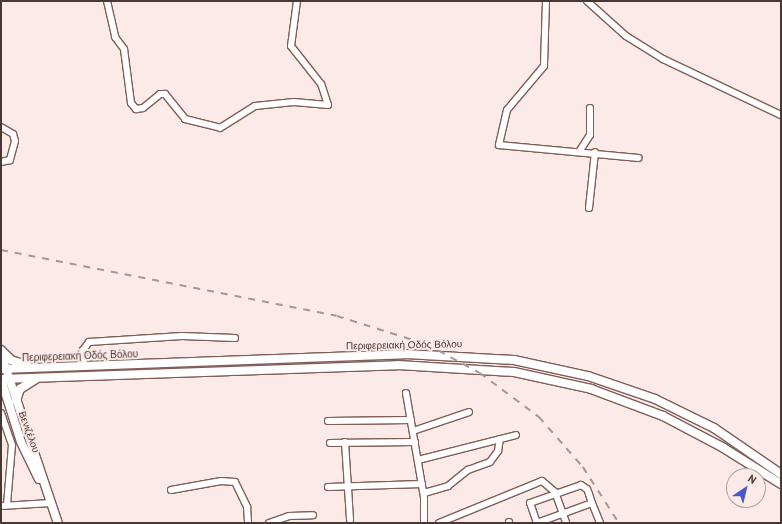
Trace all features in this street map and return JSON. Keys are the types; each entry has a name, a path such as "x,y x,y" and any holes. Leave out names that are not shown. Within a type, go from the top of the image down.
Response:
{"main road":[{"path":"1,350 11,360 32,368"},
{"path":"1,354 4,379"},
{"name":"Περιφερειακή Οδός Βόλου","path":"3,369 406,354 514,360 622,386 694,418 755,454 781,474"},
{"name":"Περιφερειακή Οδός Βόλου","path":"4,379 369,365 489,368 565,382 617,397 682,424 781,484"},
{"path":"16,404 21,388 41,378"},
{"name":"Βενιζέλου","path":"4,379 8,401 30,464 45,490 58,523"},
{"name":"Βενιζέλου","path":"4,379 16,404 45,490"},
{"path":"1,392 8,401"},
{"path":"755,454 781,466"},
{"path":"751,465 781,490"}],"street":[{"path":"107,1 115,37 124,49 124,76 131,103 136,109 143,108 163,93 185,119 220,128 255,106 294,102 328,105 321,84 290,42 298,15 297,1"},
{"path":"546,1 544,66 507,110 499,145 595,152 638,158"},
{"path":"588,1 626,36 668,62 781,115"},
{"path":"579,152 590,135 590,108"},
{"path":"1,127 13,134 15,141 10,160 1,162"},
{"path":"589,208 595,152"},
{"path":"84,366 83,350 89,342 182,336 235,338"},
{"path":"406,393 424,493 424,523"},
{"path":"413,431 469,412"},
{"path":"1,413 12,445 4,505 51,503"},
{"path":"328,421 411,420"},
{"path":"418,460 516,435"},
{"path":"424,493 448,486 468,470 490,462 498,451 500,440"},
{"path":"345,442 350,520"},
{"path":"330,443 415,442"},
{"path":"171,490 221,481 235,482 247,507 248,523"},
{"path":"439,523 540,482 548,484 555,492 566,523"},
{"path":"328,486 422,484"},
{"path":"592,504 537,523 530,503 555,492 581,485 592,504 600,523"},
{"path":"269,523 289,516 313,515"},
{"path":"288,523 289,516"}],"railway":[{"path":"1,250 337,316 426,344 480,373 539,417 583,467 619,523"}]}
